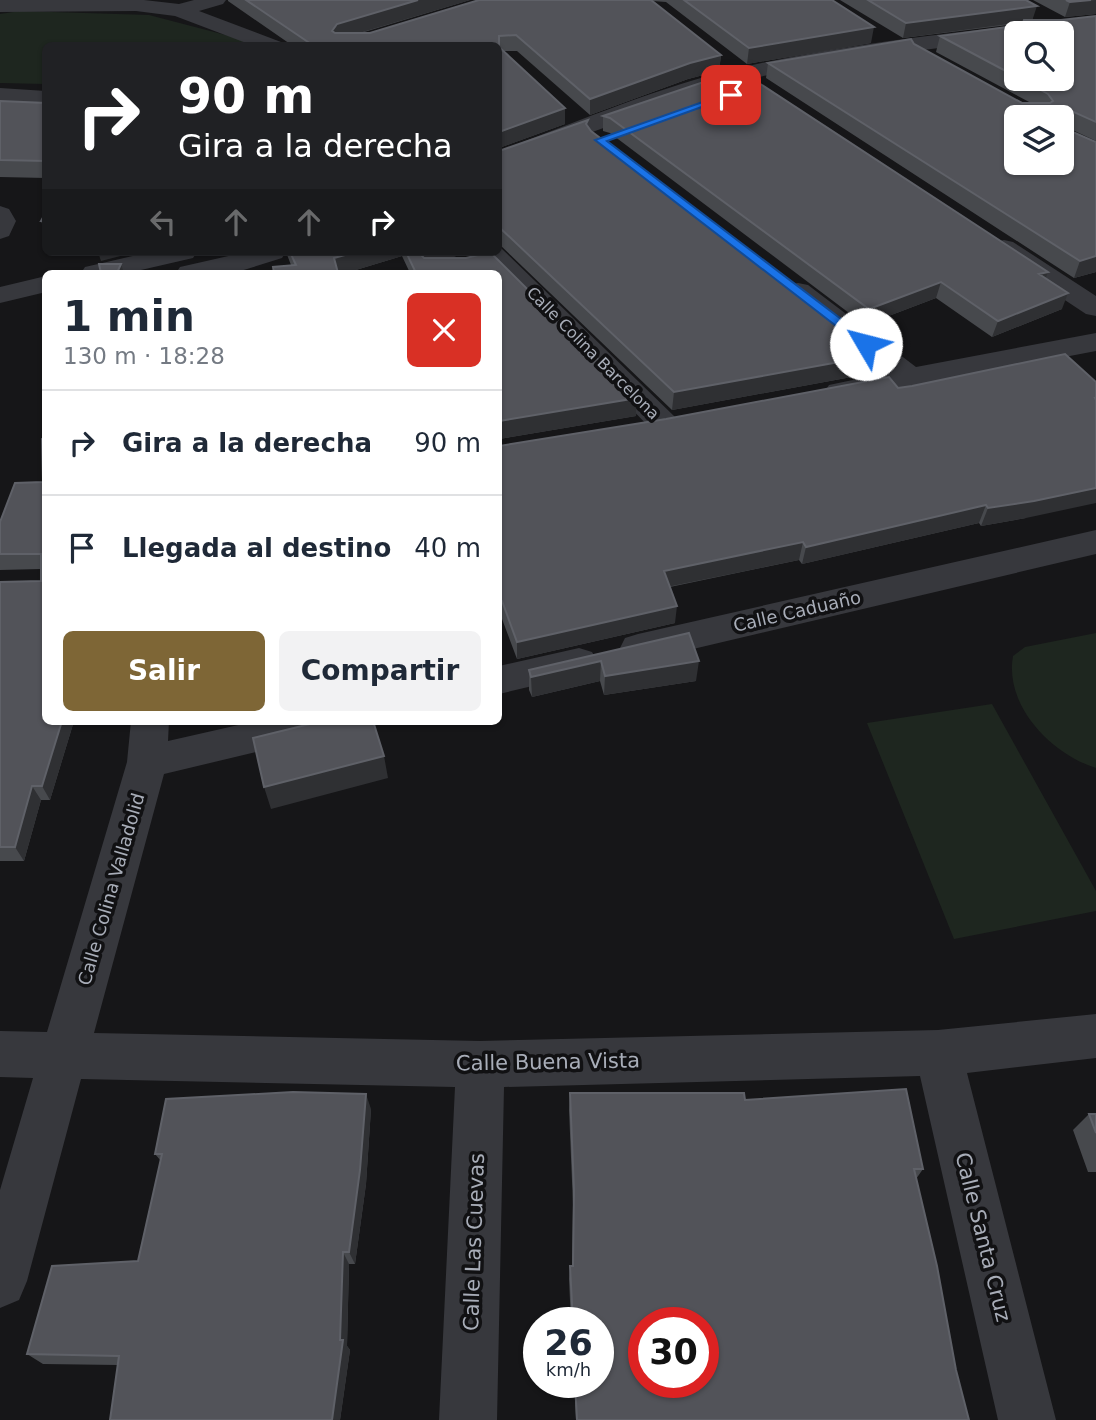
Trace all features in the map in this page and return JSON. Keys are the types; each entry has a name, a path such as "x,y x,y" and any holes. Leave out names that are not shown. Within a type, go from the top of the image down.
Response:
{"street":[{"path":"179,10 216,0"},
{"path":"0,6 138,3 179,10 263,42"},
{"path":"1037,13 1048,21"},
{"path":"1074,33 1093,34"},
{"path":"876,34 942,65"},
{"path":"502,178 599,138 756,85 909,50 1004,39"},
{"path":"909,50 1004,44"},
{"path":"720,57 756,85"},
{"path":"0,95 42,98"},
{"path":"565,109 599,138"},
{"path":"502,158 599,138"},
{"path":"0,214 3,221 0,232"},
{"path":"979,232 1096,308"},
{"path":"107,270 167,256"},
{"path":"201,270 257,256"},
{"name":"Calle Colina Barcelona","path":"487,257 678,422 626,431"},
{"path":"777,276 910,377"},
{"path":"0,295 42,285"},
{"path":"0,306 42,299"},
{"path":"815,396 1096,342"},
{"name":"Calle Caduaño","path":"502,679 1096,542"},
{"path":"148,741 288,725"},
{"name":"Calle Colina Valladolid","path":"0,1280 64,1055 148,741"},
{"name":"Calle Buena Vista","path":"0,1054 480,1064 938,1053 1096,1036"},
{"name":"Calle Santa Cruz","path":"938,1053 1027,1420"},
{"name":"Calle Las Cuevas","path":"468,1420 480,1064"}],"shaded area":[{"path":"20,11 149,15 244,42 42,42 42,84 0,83 0,14"},
{"path":"1096,633 1096,768 1063,751 1034,725 1023,709 1012,674 1013,656 1025,647"},
{"path":"992,704 1096,891 1096,911 954,939 867,723"}],"building":[{"path":"246,0 418,0 337,24 332,31 370,33 479,0 651,0 721,55 690,63 590,99 516,35 499,36 499,42 308,42"},
{"path":"684,0 832,0 874,27 749,48"},
{"path":"868,0 1026,0 1037,6 906,23"},
{"path":"1096,16 1096,122 1074,112 1074,105 1004,105 1004,175 1074,175 1074,132 1096,142 1096,256 1080,261 768,63 911,39 914,44 1022,103 1050,103 1053,101 1043,91 1074,91 1074,21 1024,20"},
{"path":"1004,27 1004,70 940,36"},
{"path":"502,50 565,108 502,131"},
{"path":"739,70 1048,272 1039,274 1068,293 998,321 941,282 869,309 610,118 603,116"},
{"path":"0,101 42,103 42,161 0,160"},
{"path":"588,120 586,124 591,131 839,319 832,322 864,346 872,356 674,392 502,230 502,150"},
{"path":"292,256 341,256 334,258 337,270 274,270 273,267 296,265"},
{"path":"408,256 494,256 637,398 502,420 502,270 415,270"},
{"path":"99,264 121,264 118,270 100,270"},
{"path":"1065,354 1096,382 1096,488 1034,501 988,508 986,505 806,547 803,542 664,571 677,606 517,642 502,601 502,446 666,419 889,377 898,388"},
{"path":"42,482 42,725 61,725 42,786 32,786 15,847 0,847 0,582 41,581 41,554 0,554 0,522 15,483"},
{"path":"689,633 699,661 605,676 601,661 531,677 529,670"},
{"path":"306,725 374,725 384,756 264,787 253,738"},
{"path":"906,1089 923,1169 914,1169 969,1420 577,1420 576,1398 614,1398 614,1307 572,1307 570,1266 573,1266 574,1190 570,1093 744,1093 745,1100"},
{"path":"293,1092 366,1094 360,1170 349,1252 343,1252 340,1340 343,1340 332,1420 110,1420 119,1356 27,1354 52,1266 138,1261 162,1154 155,1154 166,1099"},
{"path":"1089,1114 1096,1114 1096,1133"}],"route":[{"path":"731,95 600,140 866,344"}]}
